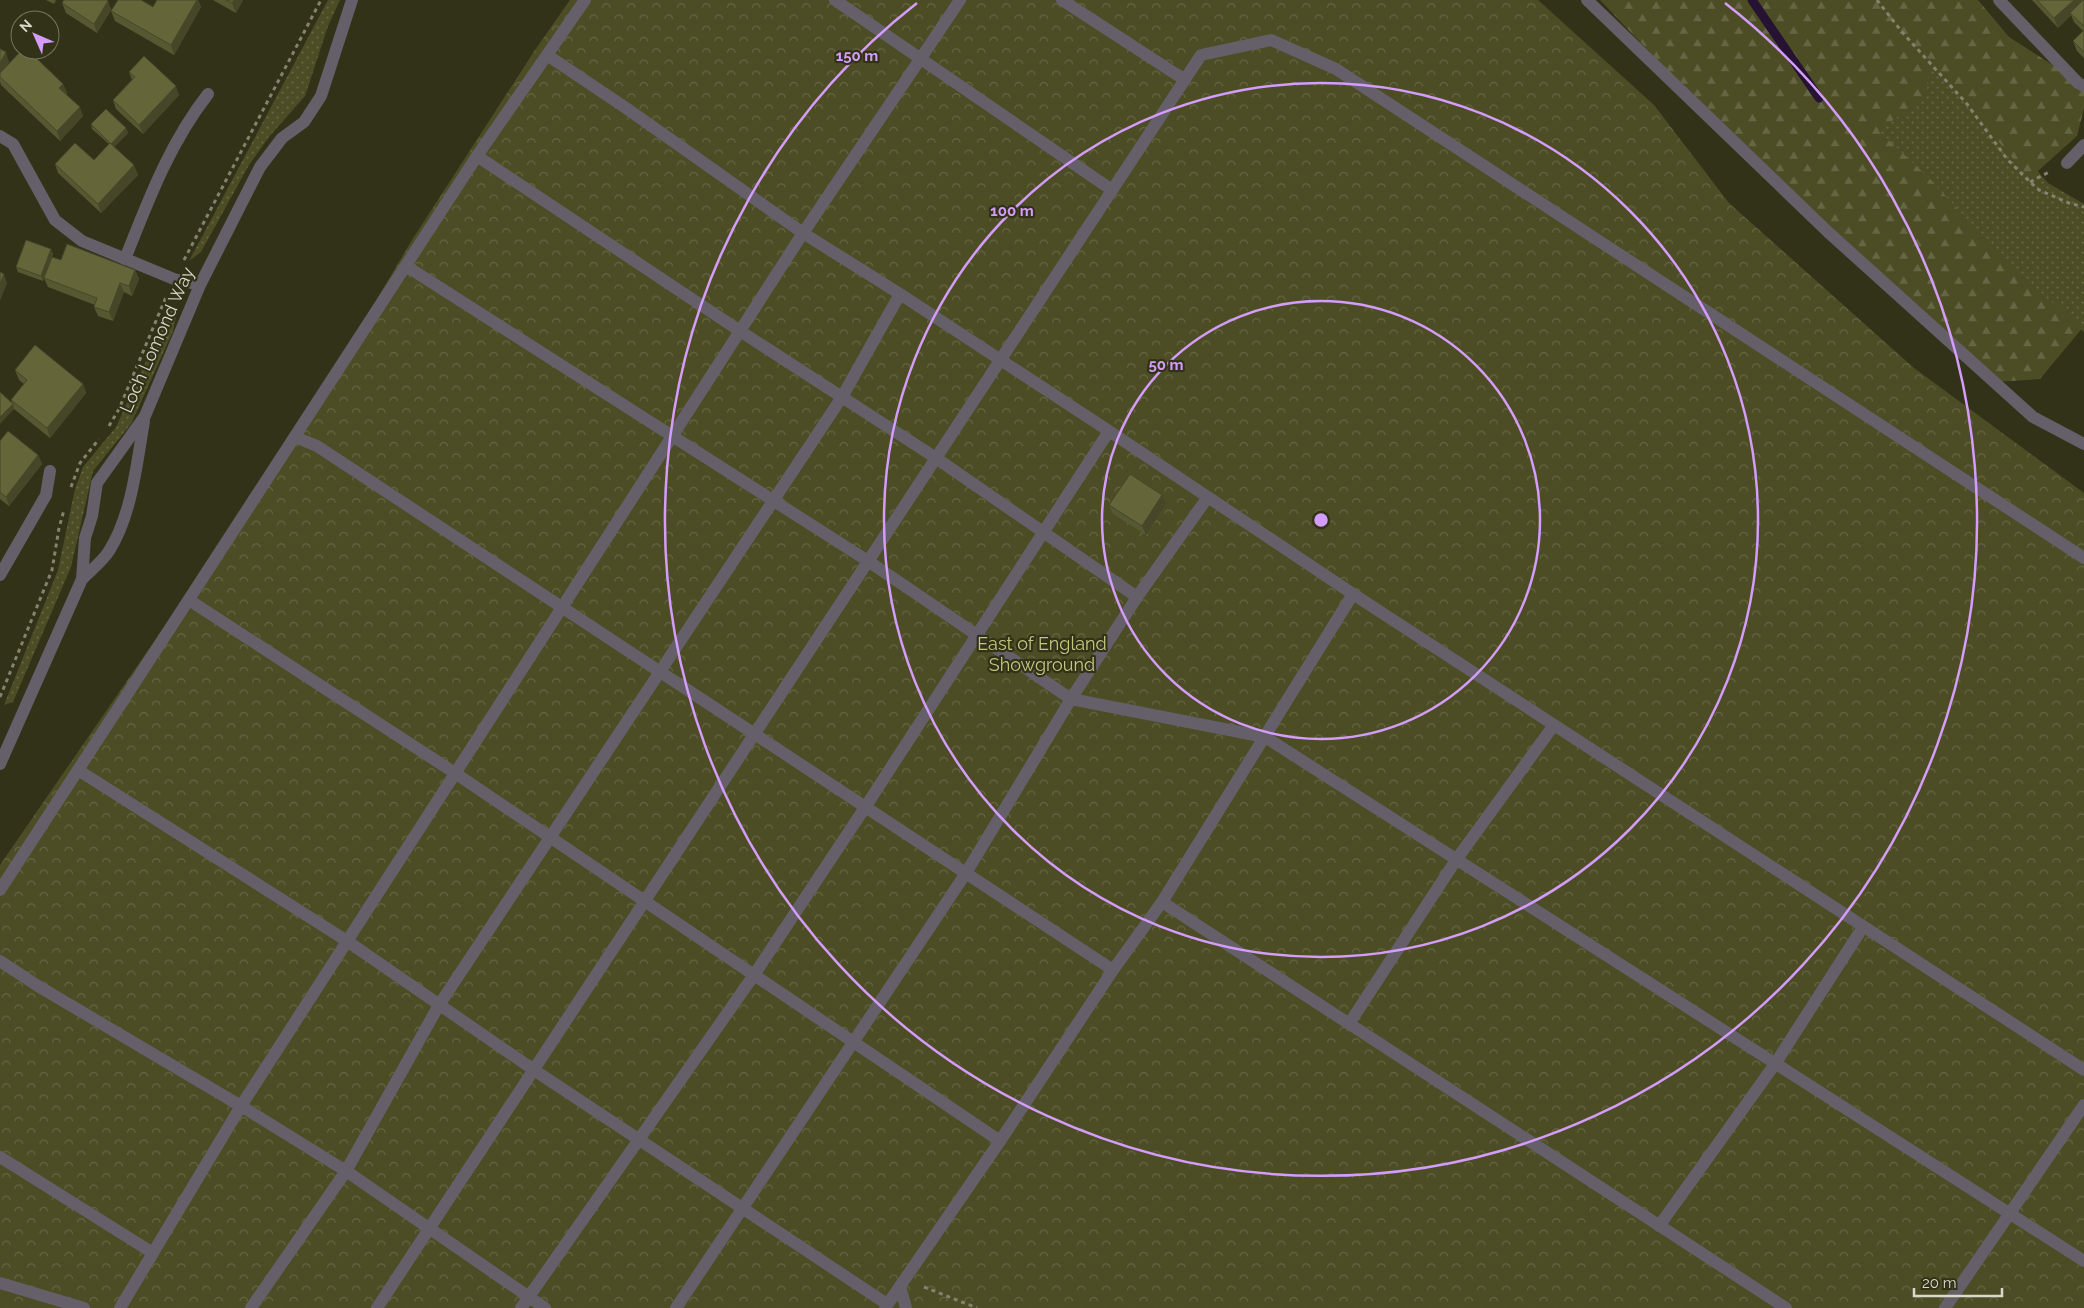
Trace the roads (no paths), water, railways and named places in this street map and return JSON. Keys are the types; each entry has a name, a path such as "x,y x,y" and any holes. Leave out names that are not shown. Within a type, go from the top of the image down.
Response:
{"street":[{"name":"Loch Lomond Way","path":"0,764 5,737 82,579 85,538 92,516 98,483 144,416 200,285 260,168 282,138 304,122 321,96 352,0"},
{"path":"0,890 477,156 585,0"},
{"path":"835,0 1112,190"},
{"path":"120,1308 241,1106 803,233 960,0"},
{"path":"1062,0 1185,80"},
{"path":"1587,0 1828,232 2033,417 2084,444"},
{"path":"1999,0 2078,83 2084,86"},
{"path":"377,1308 1201,55 1271,40 1336,69 2084,558"},
{"path":"547,55 634,113 803,233 1001,359 1354,594 2084,1070"},
{"path":"126,259 169,154 191,116 208,94"},
{"path":"0,136 13,144 55,220 82,241 174,279 200,285"},
{"path":"2067,163 2084,145"},
{"path":"477,156 740,331 936,458 1137,597"},
{"path":"406,266 868,561 1071,699 1265,737 2084,1261"},
{"path":"251,1308 346,1171 439,1005 842,397 900,294"},
{"path":"82,579 109,552 123,521 135,475 144,416"},
{"path":"522,1308 754,975 866,806 1108,431"},
{"path":"295,437 317,446 1113,970"},
{"path":"0,575 46,495 50,471"},
{"path":"676,1308 966,873 1071,699 1137,597 1208,497"},
{"path":"78,770 347,941 534,1070 886,1306 1000,1141 1113,970 1162,902 1354,594"},
{"path":"189,600 455,773 1000,1141"},
{"path":"1349,1024 1456,860 1554,725"},
{"path":"1162,902 1786,1308"},
{"path":"1659,1226 1776,1064 1863,927"},
{"path":"0,962 346,1171 545,1308"},
{"path":"1945,1308 2084,1106"},
{"path":"0,1157 153,1253"},
{"path":"0,1283 84,1308"},
{"path":"900,1286 906,1308"}],"waterway":[{"path":"1752,0 1819,98"}],"park label":[{"name":"East of England Showground","path":"1042,654"}]}
